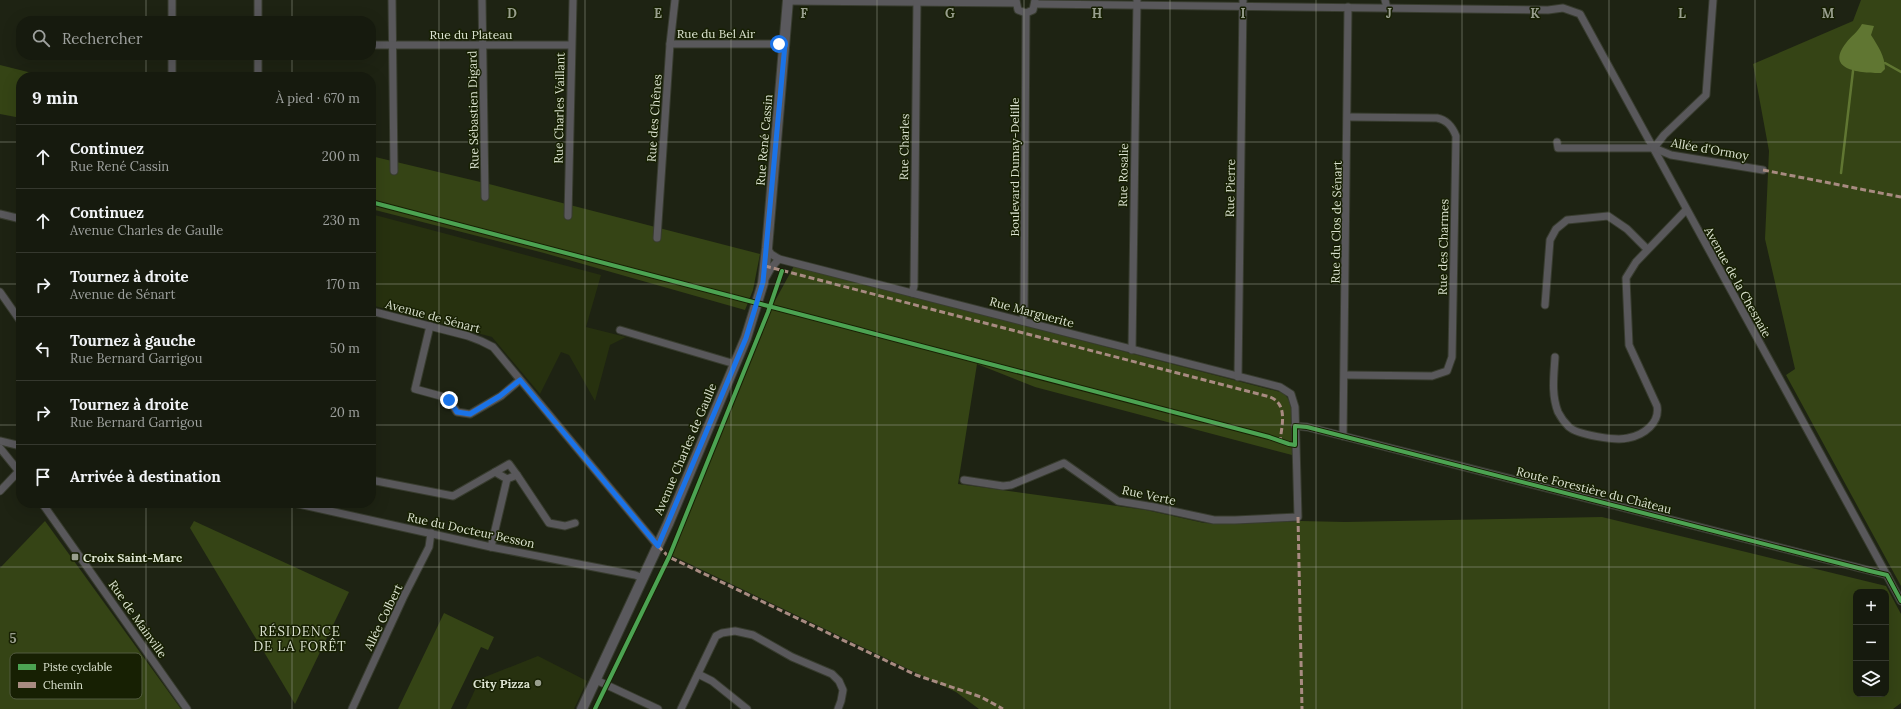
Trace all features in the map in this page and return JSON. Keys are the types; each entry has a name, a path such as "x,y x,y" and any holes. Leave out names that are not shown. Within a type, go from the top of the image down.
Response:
{"main road":[{"name":"Rue René Cassin","path":"763,282 788,0"},
{"name":"Avenue Charles de Gaulle","path":"582,709 658,546 746,338 763,282"}],"street":[{"path":"172,0 172,16"},
{"path":"258,0 258,16"},
{"path":"392,0 394,171"},
{"name":"Rue Sébastien Digard","path":"482,0 485,197"},
{"name":"Rue Charles Vaillant","path":"568,216 573,0"},
{"name":"Rue des Chênes","path":"657,238 670,44 675,0"},
{"path":"788,0 1016,2 1018,10 1026,13 1033,10 1035,2 1243,3 1387,8 1548,10 1562,4"},
{"path":"1385,0 1387,8"},
{"path":"1557,142 1558,148 1654,148 1664,135 1706,95 1712,0"},
{"name":"Rue Charles","path":"912,293 914,286 917,2"},
{"name":"Rue Rosalie","path":"1132,350 1137,3"},
{"name":"Rue Pierre","path":"1238,377 1243,3"},
{"name":"Avenue de la Chesnaie","path":"1562,4 1580,14 1901,601"},
{"name":"Rue du Clos de Sénart","path":"1343,436 1345,375 1348,7"},
{"name":"Boulevard Dumay-Delille","path":"1022,321 1024,314 1026,13"},
{"name":"Rue du Bel Air","path":"670,44 785,44"},
{"name":"Rue du Plateau","path":"376,45 571,45"},
{"path":"172,60 172,72"},
{"path":"258,60 258,72"},
{"name":"Rue des Charmes","path":"1345,375 1432,376 1447,371 1452,357 1456,136 1453,129 1445,120 1437,118 1348,117"},
{"name":"Allée d'Ormoy","path":"1654,148 1672,155 1763,170"},
{"path":"1555,357 1553,386 1555,402 1559,413 1569,427 1584,434 1628,438 1643,432 1654,424 1658,414 1657,406 1629,345 1625,297 1626,278 1636,262 1647,249 1686,210"},
{"path":"0,214 16,218"},
{"path":"1545,305 1550,240 1556,229 1567,220 1608,216 1627,229 1647,249"},
{"name":"Rue Marguerite","path":"767,248 771,254 779,259 1280,387 1290,394 1295,407 1295,426"},
{"path":"763,282 771,268 779,259"},
{"path":"0,292 16,315"},
{"name":"Avenue de Sénart","path":"376,312 481,340 492,347 658,546"},
{"path":"430,326 415,389 448,398 457,412 470,414 500,396 520,380"},
{"path":"620,330 735,364"},
{"name":"Route Forestière du Château","path":"1295,426 1307,427 1343,436 1886,575"},
{"name":"Rue Verte","path":"964,480 1003,486 1011,485 1064,463 1118,501 1214,520 1298,517 1295,426"},
{"path":"0,441 16,445"},
{"path":"0,448 16,467"},
{"path":"376,481 453,496 509,464 549,523 565,526 574,523"},
{"path":"495,472 507,479"},
{"path":"507,479 517,475"},
{"path":"0,491 16,476"},
{"path":"491,546 507,479"},
{"name":"Rue de Mainville","path":"46,508 187,709"},
{"name":"Rue du Docteur Besson","path":"317,508 643,578"},
{"name":"Allée Colbert","path":"352,709 403,598 429,547 431,533"},
{"path":"681,709 716,636 722,633 735,631 753,635 792,657 832,674 839,681 843,690 838,709"},
{"path":"698,674 712,681 743,708"},
{"path":"596,680 658,709"}],"shaded area":[{"path":"1861,0 1901,0 1901,586 1786,375 1795,369 1765,239 1769,151 1753,64 1853,21"},
{"path":"1862,24 1874,26 1871,35 1881,51 1885,64 1885,69 1881,73 1856,71 1842,65 1840,60 1840,52"},
{"path":"0,65 28,72 16,72 16,117 0,114"},
{"path":"376,157 493,185 760,254 753,290 745,310 544,253 376,210"},
{"path":"376,215 601,275 586,327 626,337 610,345 595,401 569,355 561,352 540,394 492,337 376,306"},
{"path":"794,266 1284,393 1291,403 1292,455 1035,387 977,364 958,484 1146,510 1204,523 1231,524 1301,521 1345,522 1602,517 1886,586 1888,589 1853,589 1853,697 1889,697 1889,592 1901,614 1901,703 1893,709 979,709 956,692 671,555 770,310"},
{"path":"45,521 140,653 10,653 10,699 142,699 142,655 181,709 0,709 0,568"},
{"path":"194,521 349,592 295,704 190,528"},
{"path":"444,613 494,637 488,650 481,647 451,709 398,709"},
{"path":"538,656 587,681 574,709 466,709 480,679"}],"waterway":[{"path":"1885,63 1901,72"},
{"path":"1841,173 1853,71"}],"marked path":[{"path":"1763,170 1901,197"},
{"path":"765,266 1270,397 1276,400 1282,410 1280,441"},
{"path":"1298,517 1302,709"},
{"path":"658,546 669,557 916,675 981,697 1003,709"}],"cycle path":[{"path":"376,203 1269,437 1289,444 1295,445 1295,426 1307,427 1887,575 1901,601"},
{"path":"595,709 669,557 768,312 782,271"}],"place":[{"name":"Croix Saint-Marc","path":"75,557"},
{"name":"City Pizza","path":"538,683"}],"district":[{"name":"RÉSIDENCE DE LA FORÊT","path":"300,638"}],"route":[{"path":"449,400 457,412 470,414 500,396 520,380 658,546 746,338 758,304 763,282 767,248 785,44 779,44"}]}
